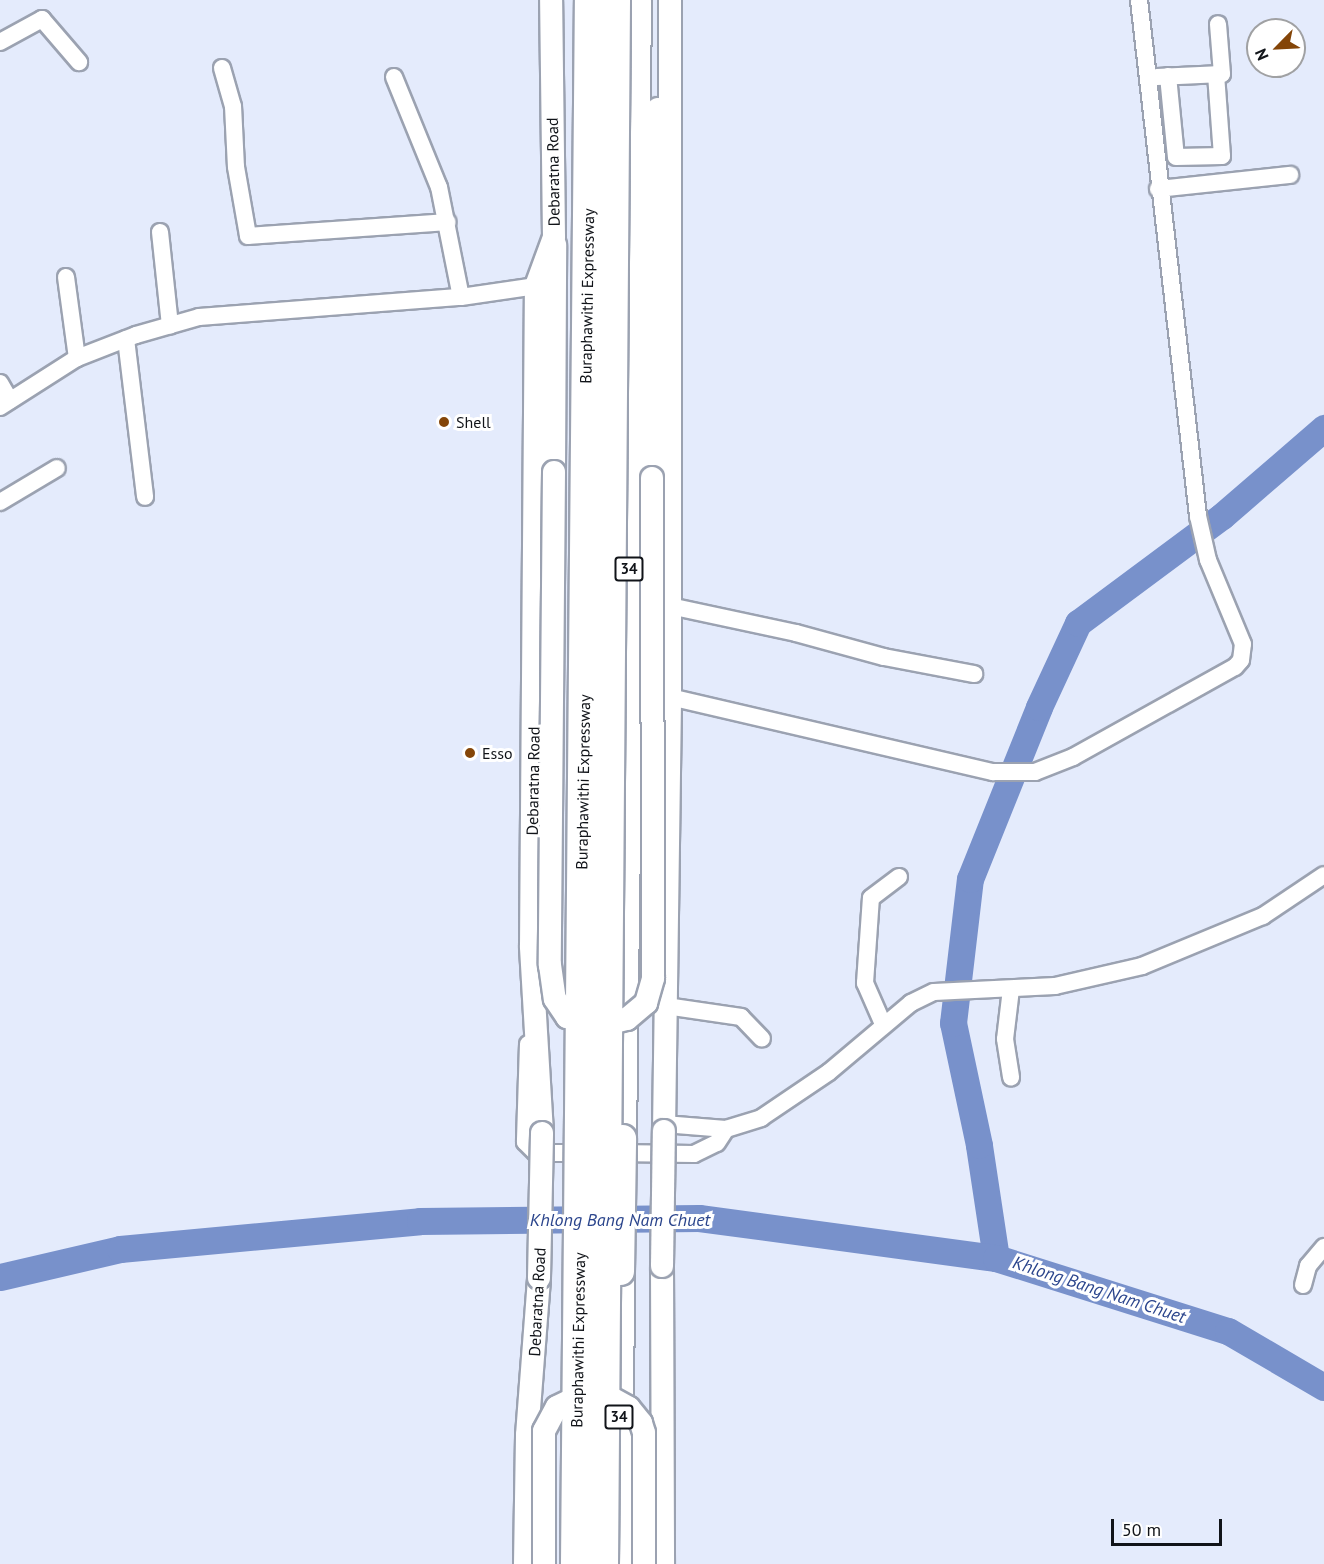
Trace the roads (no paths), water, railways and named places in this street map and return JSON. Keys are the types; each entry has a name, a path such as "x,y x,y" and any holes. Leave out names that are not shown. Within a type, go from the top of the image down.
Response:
{"highway":[{"name":"Debaratna Road","path":"568,1564 581,0"},
{"name":"Buraphawithi Expressway","path":"576,1564 590,0"},
{"name":"Buraphawithi Expressway","path":"603,1564 615,0"},
{"name":"34","path":"618,1564 636,0"}],"main road":[{"name":"Debaratna Road","path":"525,1564 527,1435 539,1278 542,1133 533,990 536,286 555,237 551,0"},
{"path":"555,237 550,965 555,999 567,1017 598,1026 627,1019 646,1003 653,978 654,174 663,0"},
{"path":"663,1564 662,1266 670,697 670,0"},
{"path":"544,1564 544,1431 557,1407 584,1394 606,1395 629,1408 641,1423 644,1433 644,1564"}],"street":[{"path":"670,697 993,772 1035,772 1073,757 1234,667 1241,660 1243,644 1209,560 1198,516 1158,189 1139,0"},
{"path":"0,42 42,19 79,62"},
{"path":"1147,77 1222,74 1218,24"},
{"path":"222,68 233,106 236,167 248,236 448,222"},
{"path":"1168,76 1176,157 1222,156 1216,74"},
{"path":"394,77 433,171 448,222 461,297"},
{"path":"1158,189 1290,175"},
{"path":"160,232 170,325"},
{"path":"66,277 77,358"},
{"path":"0,383 5,404 77,358 126,339 199,317 461,297 536,286"},
{"path":"126,339 145,497"},
{"path":"0,502 57,468"},
{"path":"670,606 796,633 884,657 974,674"},
{"path":"664,1128 726,1129 781,1107 829,1072 883,1024 934,992 974,988 1011,989 1056,986 1156,961 1263,916 1324,875"},
{"path":"883,1024 865,983 871,898 899,877"},
{"path":"1011,989 1005,1039 1011,1078"},
{"path":"533,990 523,1135 530,1149 536,1153 694,1154 717,1143 726,1129"},
{"path":"666,1006 741,1017 762,1039"},
{"path":"1303,1285 1308,1266 1324,1247"}],"waterway":[{"path":"996,1258 979,1145 953,1023 970,879 1039,707 1078,623 1222,516 1324,428"},
{"name":"Khlong Bang Nam Chuet","path":"0,1277 120,1249 420,1221 699,1218 996,1258 1228,1331 1324,1387"}],"place":[{"name":"Shell","path":"444,422"},
{"name":"Esso","path":"470,753"}]}
